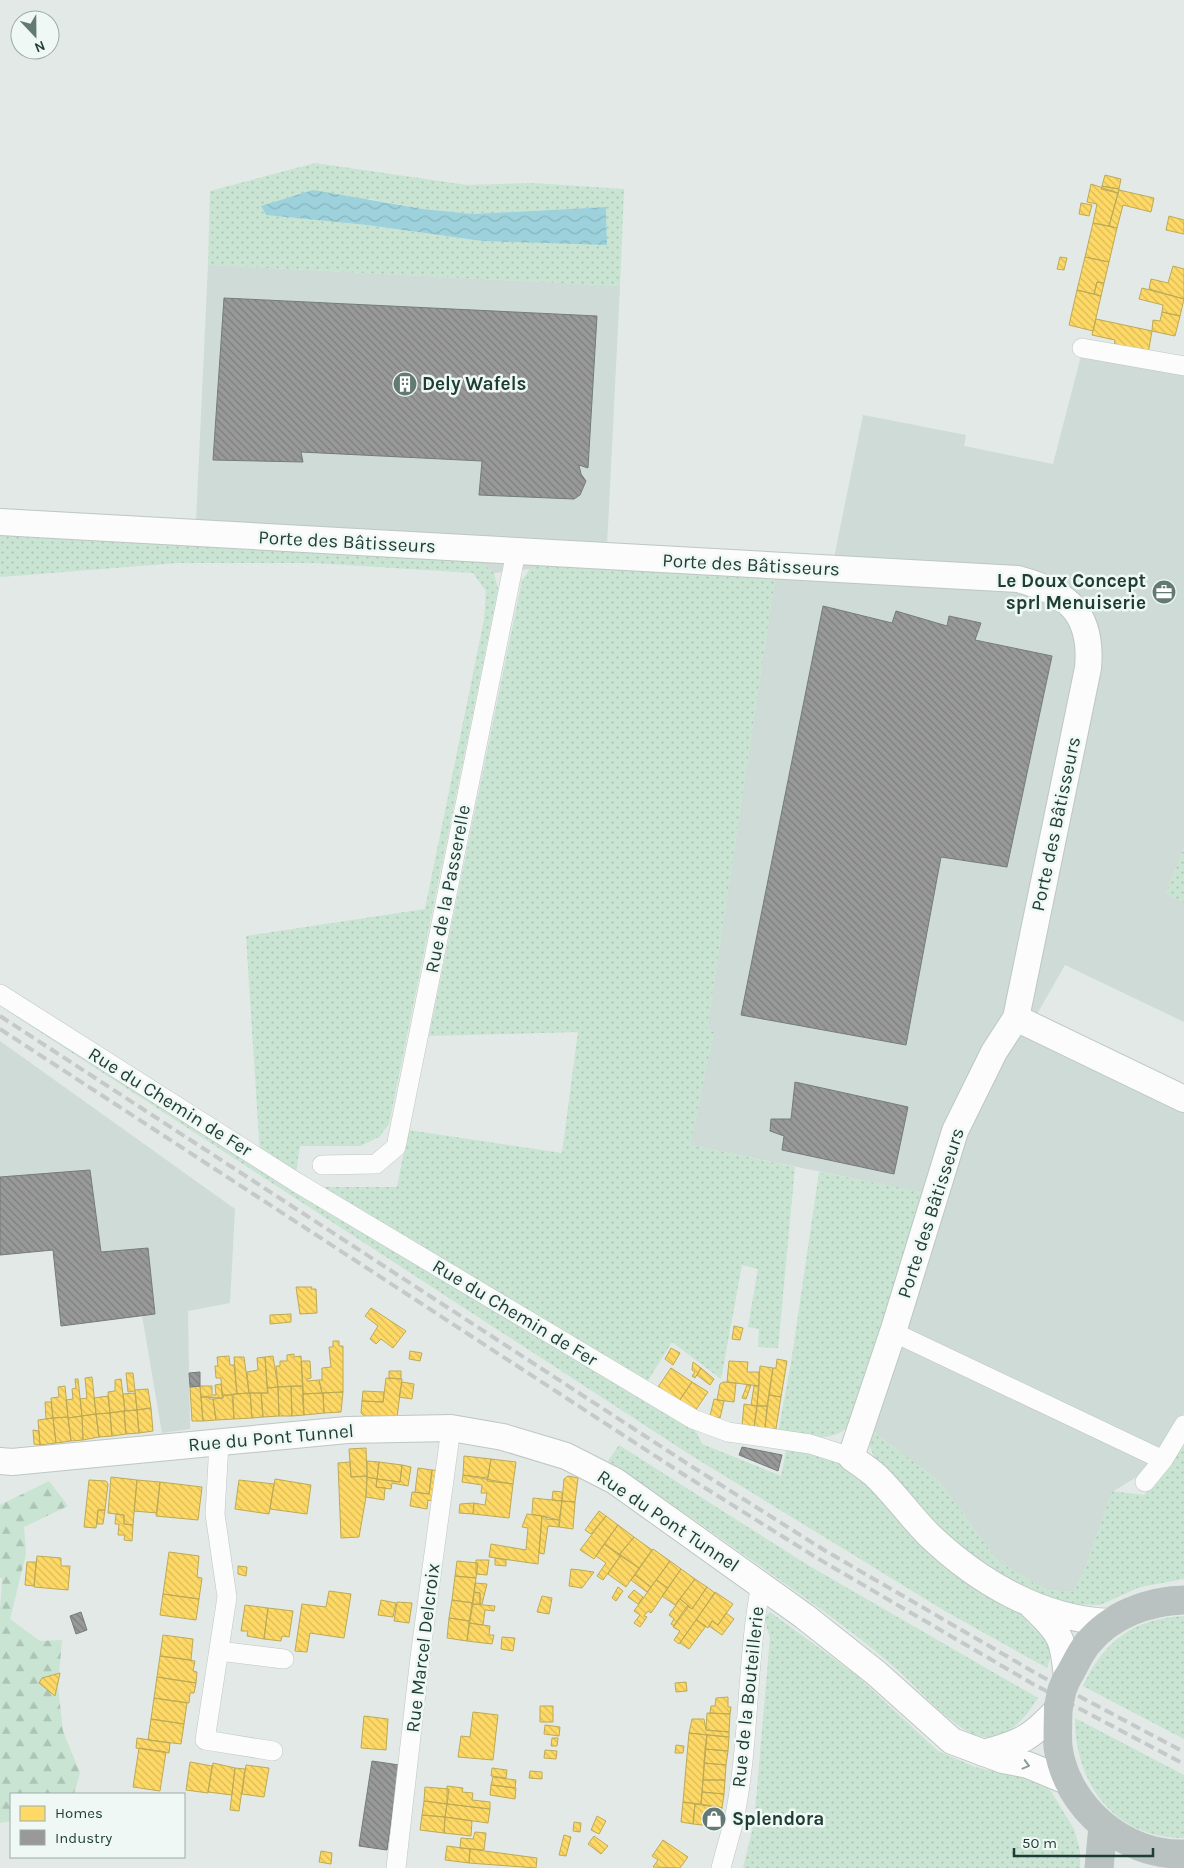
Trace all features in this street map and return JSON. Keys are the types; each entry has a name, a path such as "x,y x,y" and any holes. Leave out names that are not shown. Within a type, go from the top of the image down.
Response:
{"highway":[{"path":"1172,1859 1135,1845 1104,1826 1090,1813 1069,1782 1058,1748 1058,1709 1067,1678 1088,1644 1111,1622 1137,1608 1166,1600 1184,1600"},
{"path":"1099,1868 1104,1826"}],"street":[{"path":"1082,348 1184,366"},
{"name":"Porte des Bâtisseurs","path":"0,522 1018,579 1040,585 1058,593 1075,608 1090,649 1088,668 1016,1018 994,1052 955,1131 893,1332 851,1457"},
{"name":"Rue de la Passerelle","path":"322,1165 376,1164 396,1147 516,552"},
{"name":"Rue du Chemin de Fer","path":"0,994 296,1182 693,1419 728,1432 810,1444 851,1457 875,1475 936,1540 977,1574 1032,1605 1088,1621 1111,1622"},
{"path":"1016,1018 1184,1099"},
{"path":"893,1332 1163,1460"},
{"path":"1144,1482 1163,1460 1184,1425"},
{"name":"Rue du Pont Tunnel","path":"4,1465 347,1430 451,1428 503,1436 566,1456 615,1481 761,1584 876,1673 952,1741 1003,1760 1028,1765 1069,1782"},
{"name":"Rue Marcel Delcroix","path":"396,1868 420,1657 451,1428"},
{"path":"219,1443 215,1514 228,1597 205,1740 274,1751"},
{"name":"Rue de la Bouteillerie","path":"721,1868 734,1820 740,1777 752,1638 761,1584"},
{"name":"Rue du Chemin de Fer","path":"1032,1605 1057,1631 1064,1646 1067,1678"},
{"path":"219,1651 284,1660"},
{"path":"982,1752 1003,1747 1030,1736 1058,1709"}],"shaded area":[{"path":"208,265 620,286 607,546 530,569 494,573 481,562 196,522"},
{"path":"1082,352 1184,356 1184,848 1166,893 1184,903 1184,1022 1065,965 1037,1014 1184,1108 1184,1413 1148,1470 1112,1492 1084,1571 1073,1592 1046,1590 998,1561 938,1480 872,1431 949,1198 690,1145 714,1032 707,1029 775,579 834,558 863,415 966,435 964,446 1053,464"},
{"path":"0,1041 235,1209 230,1303 188,1311 190,1429 162,1433 142,1315 53,1250 0,1255"}],"green space":[{"path":"315,163 467,185 533,183 624,189 620,286 208,265 210,191","holes":["370,199 423,209 473,214 606,207 607,244 482,241 367,225 266,215 261,206"]},
{"path":"0,533 481,562 494,573 498,589 389,1124 379,1137 360,1146 300,1146 296,1172 320,1187 397,1187 408,1130 562,1153 578,1032 429,1036 522,580 530,569 544,564 775,579 707,1029 714,1032 690,1145 795,1167 778,1348 758,1347 759,1329 748,1327 758,1269 742,1265 721,1379 672,1342 645,1385 260,1155 246,936 425,909 484,620 486,591 473,573 315,563 178,563 0,577"},
{"path":"1184,848 1184,903 1166,893"},
{"path":"0,998 639,1394 696,1431 702,1444 781,1476 787,1446 821,1455 848,1468 1028,1614 1027,1622 1046,1641 1052,1653 1047,1668 945,1611 692,1456 0,1006"},
{"path":"819,1172 923,1192 852,1424 835,1435 817,1438 778,1433 791,1363"},
{"path":"872,1431 938,1480 998,1561 1046,1590 1073,1592 1084,1571 1112,1491 1144,1495 1184,1434 1184,1579 1140,1587 1100,1605 1067,1604 1003,1579 949,1538 875,1459 869,1442"},
{"path":"619,1445 806,1564 1038,1698 1021,1720 1007,1732 989,1737 970,1733 949,1718 868,1645 835,1620 708,1529 608,1461"},
{"path":"49,1481 68,1506 24,1527 26,1554 10,1619 40,1641 62,1640 58,1687 63,1731 80,1773 74,1793 10,1793 10,1821 0,1823 0,1610 2,1578 0,1578 0,1505"},
{"path":"770,1612 856,1675 938,1751 975,1767 1038,1781 1050,1790 1074,1829 1080,1850 1080,1868 743,1868 754,1823 770,1638 764,1618"},
{"path":"1184,1616 1184,1739 1083,1686 1101,1656 1111,1644 1123,1635 1135,1627 1150,1622"},
{"path":"1075,1718 1184,1775 1184,1838 1159,1836 1137,1829 1103,1803 1091,1785 1082,1765 1077,1742"}],"water":[{"path":"313,190 423,209 473,214 606,207 607,245 482,241 367,225 266,215 261,206"}],"building: Homes":[{"path":"1105,175 1121,179 1119,189 1102,186"},
{"path":"1091,184 1118,193 1109,226 1093,223 1097,204 1087,202"},
{"path":"1102,186 1119,189 1118,193 1101,189"},
{"path":"1119,190 1154,198 1151,212 1123,205 1117,228 1109,226"},
{"path":"1081,203 1092,205 1089,216 1079,214"},
{"path":"1169,216 1184,220 1184,234 1166,230"},
{"path":"1093,223 1117,228 1109,262 1085,257"},
{"path":"1060,257 1067,258 1064,270 1057,269"},
{"path":"1085,257 1109,262 1104,283 1097,282 1094,294 1077,290"},
{"path":"1173,266 1184,269 1184,299 1149,289 1151,279 1168,283"},
{"path":"1097,282 1104,283 1101,296 1094,294"},
{"path":"1142,288 1184,299 1180,316 1162,312 1163,305 1139,299"},
{"path":"1077,290 1101,296 1093,331 1069,325"},
{"path":"1162,312 1180,316 1175,336 1152,331 1153,320 1160,321"},
{"path":"1096,319 1152,331 1148,354 1114,348 1115,340 1092,335"},
{"path":"296,1287 312,1287 311,1289 316,1289 317,1313 300,1314"},
{"path":"371,1308 406,1331 393,1348 381,1339 376,1344 370,1339 378,1326 365,1316"},
{"path":"291,1314 291,1322 270,1324 270,1315"},
{"path":"734,1326 743,1328 740,1340 732,1339"},
{"path":"333,1341 339,1341 339,1346 343,1346 343,1392 322,1393 319,1380 322,1380 322,1368 331,1367 329,1347 333,1347"},
{"path":"671,1348 680,1353 673,1365 665,1359"},
{"path":"410,1351 422,1353 420,1361 409,1359"},
{"path":"294,1354 294,1357 301,1356 303,1386 278,1387 276,1366 280,1366 280,1361 287,1361 287,1355"},
{"path":"229,1356 230,1365 234,1365 237,1394 222,1396 221,1378 216,1378 215,1366 218,1366 217,1357"},
{"path":"273,1356 278,1387 267,1388 265,1357"},
{"path":"234,1357 244,1357 249,1393 237,1394"},
{"path":"265,1357 268,1393 249,1393 247,1372 258,1370 257,1358"},
{"path":"777,1359 787,1361 781,1397 769,1395 773,1368 776,1368"},
{"path":"301,1361 310,1361 311,1378 307,1379 307,1381 319,1380 322,1393 303,1394"},
{"path":"729,1361 748,1362 747,1372 759,1372 759,1386 727,1382"},
{"path":"693,1362 701,1368 695,1378 692,1376 695,1372 692,1370"},
{"path":"760,1366 773,1368 767,1406 757,1406"},
{"path":"671,1368 692,1382 679,1401 658,1387"},
{"path":"701,1368 714,1379 710,1385 697,1375"},
{"path":"389,1371 401,1371 401,1379 389,1378"},
{"path":"126,1373 133,1373 135,1391 128,1392"},
{"path":"92,1377 96,1414 82,1416 80,1399 87,1398 85,1378"},
{"path":"386,1378 402,1379 397,1417 364,1416 361,1413 362,1401 383,1402"},
{"path":"75,1379 78,1379 82,1416 68,1418 66,1400 73,1399 72,1389 76,1388"},
{"path":"121,1379 125,1411 110,1413 108,1392 115,1391 115,1380"},
{"path":"402,1382 414,1384 412,1399 399,1397"},
{"path":"692,1382 708,1392 695,1411 679,1401"},
{"path":"723,1382 736,1383 734,1402 717,1400 720,1384"},
{"path":"221,1384 223,1398 201,1397 200,1386 212,1386 212,1395 216,1395 215,1385"},
{"path":"747,1385 751,1385 746,1399 742,1398"},
{"path":"65,1386 68,1417 53,1418 51,1398 59,1397 58,1387"},
{"path":"200,1386 203,1421 192,1421 190,1387"},
{"path":"291,1386 303,1386 304,1415 292,1416"},
{"path":"291,1386 292,1416 279,1416 278,1387"},
{"path":"754,1386 759,1386 757,1406 751,1405"},
{"path":"278,1387 279,1416 263,1417 261,1393 268,1393 267,1388"},
{"path":"148,1389 151,1408 137,1410 135,1390"},
{"path":"363,1391 384,1392 383,1402 362,1401"},
{"path":"343,1392 341,1412 324,1413 323,1393"},
{"path":"135,1393 137,1410 125,1411 123,1394"},
{"path":"250,1393 261,1393 263,1417 252,1418"},
{"path":"250,1393 252,1418 234,1419 233,1394"},
{"path":"323,1393 324,1413 304,1415 302,1394"},
{"path":"223,1395 232,1395 234,1419 216,1420 213,1399 223,1398"},
{"path":"769,1395 781,1397 776,1429 765,1428"},
{"path":"108,1396 110,1413 96,1414 94,1398"},
{"path":"209,1396 209,1399 213,1399 216,1420 203,1421 201,1397"},
{"path":"714,1399 724,1401 720,1418 710,1416"},
{"path":"45,1402 51,1402 53,1418 46,1419"},
{"path":"744,1404 757,1406 754,1427 742,1426"},
{"path":"757,1406 767,1406 765,1428 754,1427"},
{"path":"151,1408 153,1431 139,1433 137,1410"},
{"path":"137,1410 139,1433 126,1434 124,1411"},
{"path":"124,1411 126,1434 112,1436 110,1413"},
{"path":"110,1413 112,1436 99,1437 96,1414"},
{"path":"96,1414 99,1437 83,1440 82,1416"},
{"path":"82,1416 83,1440 71,1441 68,1418"},
{"path":"68,1417 71,1441 56,1443 53,1418"},
{"path":"53,1418 56,1443 40,1445 38,1420"},
{"path":"33,1430 39,1431 40,1445 34,1444"},
{"path":"366,1448 367,1476 351,1477 349,1449"},
{"path":"464,1456 491,1459 488,1478 463,1475"},
{"path":"491,1459 516,1462 513,1484 487,1481"},
{"path":"367,1461 379,1462 377,1479 367,1477"},
{"path":"350,1462 351,1477 367,1476 366,1497 359,1537 341,1538 338,1463"},
{"path":"379,1462 402,1465 400,1482 377,1479"},
{"path":"402,1465 411,1467 408,1486 392,1483 391,1489 376,1487 377,1479 400,1482"},
{"path":"418,1468 432,1470 429,1494 415,1492"},
{"path":"432,1470 442,1471 439,1502 428,1500 427,1509 410,1506 412,1492 429,1494"},
{"path":"463,1475 513,1484 509,1518 473,1514 474,1503 485,1505 487,1493 481,1493 482,1485 462,1482"},
{"path":"568,1476 578,1478 575,1502 562,1501 564,1479"},
{"path":"111,1477 137,1480 133,1525 124,1524 124,1515 108,1513"},
{"path":"367,1477 377,1479 376,1487 385,1488 384,1500 366,1497"},
{"path":"275,1479 311,1485 307,1514 270,1509"},
{"path":"89,1480 106,1481 108,1484 105,1510 98,1510 96,1528 84,1527"},
{"path":"137,1480 160,1482 157,1513 134,1511"},
{"path":"239,1480 274,1484 269,1514 235,1509"},
{"path":"160,1482 202,1487 198,1520 156,1516"},
{"path":"553,1491 562,1492 562,1501 552,1500"},
{"path":"533,1498 562,1501 559,1520 532,1514"},
{"path":"562,1501 575,1502 573,1529 559,1527"},
{"path":"474,1503 473,1514 459,1513 460,1504"},
{"path":"98,1510 105,1510 103,1524 97,1524"},
{"path":"599,1511 606,1516 591,1534 585,1530"},
{"path":"116,1514 124,1515 124,1524 133,1525 132,1541 124,1540 125,1535 118,1535 119,1524 115,1524"},
{"path":"527,1514 542,1516 538,1564 489,1557 491,1544 526,1550 528,1528 522,1527"},
{"path":"542,1516 546,1516 546,1519 559,1520 559,1527 548,1526 544,1554 539,1553"},
{"path":"606,1516 618,1525 594,1559 580,1550"},
{"path":"618,1525 634,1537 619,1555 604,1544"},
{"path":"634,1537 652,1550 639,1568 619,1555"},
{"path":"604,1544 621,1555 603,1580 597,1576 606,1563 596,1556"},
{"path":"653,1549 670,1561 651,1587 635,1575"},
{"path":"169,1552 199,1556 197,1577 202,1578 199,1599 163,1594"},
{"path":"621,1555 639,1568 626,1587 608,1574"},
{"path":"37,1556 61,1558 61,1566 70,1566 68,1590 34,1587"},
{"path":"495,1558 506,1560 506,1566 495,1565"},
{"path":"476,1560 489,1560 487,1575 476,1574"},
{"path":"457,1561 478,1563 476,1578 455,1576"},
{"path":"670,1561 681,1569 668,1588 656,1580"},
{"path":"27,1562 36,1562 34,1586 25,1585"},
{"path":"238,1566 247,1567 246,1576 238,1574"},
{"path":"571,1569 594,1572 582,1588 569,1586"},
{"path":"681,1569 695,1579 675,1605 662,1596"},
{"path":"635,1575 651,1587 647,1592 631,1580"},
{"path":"455,1576 476,1578 473,1603 452,1600"},
{"path":"695,1579 707,1587 692,1609 680,1599"},
{"path":"656,1580 668,1588 651,1613 648,1611 644,1616 647,1617 640,1627 634,1623 640,1615 634,1611"},
{"path":"475,1583 487,1584 482,1604 480,1604 480,1593 474,1592"},
{"path":"618,1587 623,1591 616,1601 612,1598"},
{"path":"707,1587 715,1593 679,1644 674,1640 680,1631 673,1627 687,1606 692,1609"},
{"path":"634,1590 643,1597 638,1604 628,1597"},
{"path":"329,1591 351,1594 344,1638 310,1633 307,1652 295,1651 302,1604 326,1607"},
{"path":"474,1592 480,1593 480,1604 472,1604"},
{"path":"715,1592 733,1604 718,1625 712,1621 708,1628 696,1620"},
{"path":"163,1594 199,1599 196,1620 160,1615"},
{"path":"542,1596 552,1598 549,1614 537,1612"},
{"path":"680,1599 689,1606 674,1626 671,1624 674,1619 669,1615"},
{"path":"381,1600 396,1603 393,1617 378,1615"},
{"path":"452,1600 473,1603 470,1621 449,1618"},
{"path":"397,1602 412,1603 409,1623 394,1621"},
{"path":"472,1604 495,1606 494,1611 485,1610 483,1625 469,1623"},
{"path":"245,1605 268,1608 264,1639 247,1636 248,1631 241,1631"},
{"path":"268,1608 293,1611 289,1637 282,1636 281,1641 264,1639"},
{"path":"726,1613 734,1619 722,1635 709,1626 712,1621 718,1625"},
{"path":"449,1618 470,1621 467,1641 447,1638"},
{"path":"696,1620 706,1626 689,1649 680,1643"},
{"path":"469,1623 490,1626 489,1635 494,1635 492,1644 467,1641"},
{"path":"163,1635 193,1639 191,1660 160,1656"},
{"path":"502,1637 515,1638 513,1651 501,1649"},
{"path":"160,1656 195,1661 193,1671 197,1672 196,1683 157,1677"},
{"path":"60,1673 55,1696 39,1683 42,1678"},
{"path":"157,1677 196,1683 194,1693 190,1693 189,1703 154,1698"},
{"path":"686,1682 687,1691 676,1692 675,1683"},
{"path":"728,1697 728,1707 731,1707 730,1714 710,1713 711,1706 715,1706 716,1698"},
{"path":"154,1698 187,1703 184,1724 151,1719"},
{"path":"540,1706 553,1706 553,1722 540,1722"},
{"path":"473,1712 498,1715 493,1760 458,1757 461,1736 470,1737"},
{"path":"707,1713 730,1714 729,1732 706,1730"},
{"path":"364,1716 388,1719 386,1750 361,1748"},
{"path":"151,1719 184,1724 181,1744 148,1740"},
{"path":"692,1719 704,1719 706,1730 729,1732 729,1737 689,1733"},
{"path":"545,1725 560,1727 559,1736 544,1734"},
{"path":"689,1733 707,1735 701,1804 683,1802"},
{"path":"707,1735 729,1737 728,1751 705,1749"},
{"path":"137,1738 170,1743 169,1753 136,1748"},
{"path":"552,1738 558,1738 557,1746 551,1746"},
{"path":"676,1745 684,1746 683,1753 675,1753"},
{"path":"139,1748 166,1752 160,1791 133,1787"},
{"path":"705,1749 728,1751 726,1765 704,1763"},
{"path":"545,1750 557,1751 556,1759 544,1758"},
{"path":"190,1762 212,1766 208,1793 186,1790"},
{"path":"213,1763 235,1768 232,1795 208,1792"},
{"path":"704,1763 726,1765 725,1780 703,1780"},
{"path":"246,1765 269,1768 264,1797 242,1794"},
{"path":"235,1768 245,1769 239,1811 230,1810"},
{"path":"492,1768 507,1770 506,1778 491,1776"},
{"path":"530,1771 542,1772 542,1779 529,1778"},
{"path":"493,1777 516,1780 515,1788 491,1785"},
{"path":"703,1780 725,1780 724,1794 702,1792"},
{"path":"491,1785 516,1788 515,1799 490,1795"},
{"path":"447,1786 463,1788 462,1792 473,1793 472,1800 490,1802 490,1809 447,1804"},
{"path":"425,1787 449,1789 447,1804 424,1801"},
{"path":"702,1792 724,1794 722,1808 701,1804"},
{"path":"424,1801 447,1804 445,1817 422,1815"},
{"path":"683,1802 695,1804 693,1824 681,1822"},
{"path":"447,1804 490,1809 488,1823 445,1817"},
{"path":"695,1804 722,1808 721,1827 693,1824"},
{"path":"422,1815 445,1817 444,1833 420,1830"},
{"path":"597,1816 606,1821 599,1834 591,1830"},
{"path":"445,1817 472,1821 471,1836 444,1833"},
{"path":"574,1822 581,1823 580,1832 573,1831"},
{"path":"475,1832 486,1833 484,1850 460,1848 461,1838 473,1839"},
{"path":"564,1835 571,1837 566,1856 559,1855"},
{"path":"594,1836 608,1846 601,1854 588,1844"},
{"path":"663,1840 688,1857 680,1868 653,1867 658,1860 652,1856"},
{"path":"447,1846 470,1849 469,1863 445,1860"},
{"path":"470,1849 537,1858 536,1868 469,1863"},
{"path":"321,1851 332,1853 331,1864 319,1862"}],"building: Industry":[{"name":"Dely Wafels","path":"224,298 597,316 588,468 579,465 581,474 586,481 580,495 574,499 479,495 482,461 301,452 303,462 213,460"},
{"path":"823,606 892,623 896,611 947,626 949,616 981,623 975,640 1052,656 1007,867 941,857 906,1045 741,1015"},
{"path":"795,1082 908,1107 894,1174 782,1150 784,1136 770,1131 771,1119 791,1119"},
{"path":"90,1170 101,1252 148,1248 155,1314 61,1326 53,1250 0,1255 0,1177"},
{"path":"200,1372 200,1386 190,1387 189,1373"},
{"path":"742,1447 782,1455 778,1471 739,1455"},
{"path":"81,1612 87,1630 76,1634 70,1616"},
{"path":"372,1761 399,1765 387,1850 359,1846"}],"railway":[{"path":"0,1016 691,1466 824,1550 1039,1675 1184,1752"},
{"path":"0,1029 686,1476 817,1558 1033,1684 1184,1764"}],"place":[{"name":"Dely Wafels","path":"405,384"},
{"name":"Le Doux Concept sprl Menuiserie","path":"1164,592"},
{"name":"Splendora","path":"714,1819"}]}
